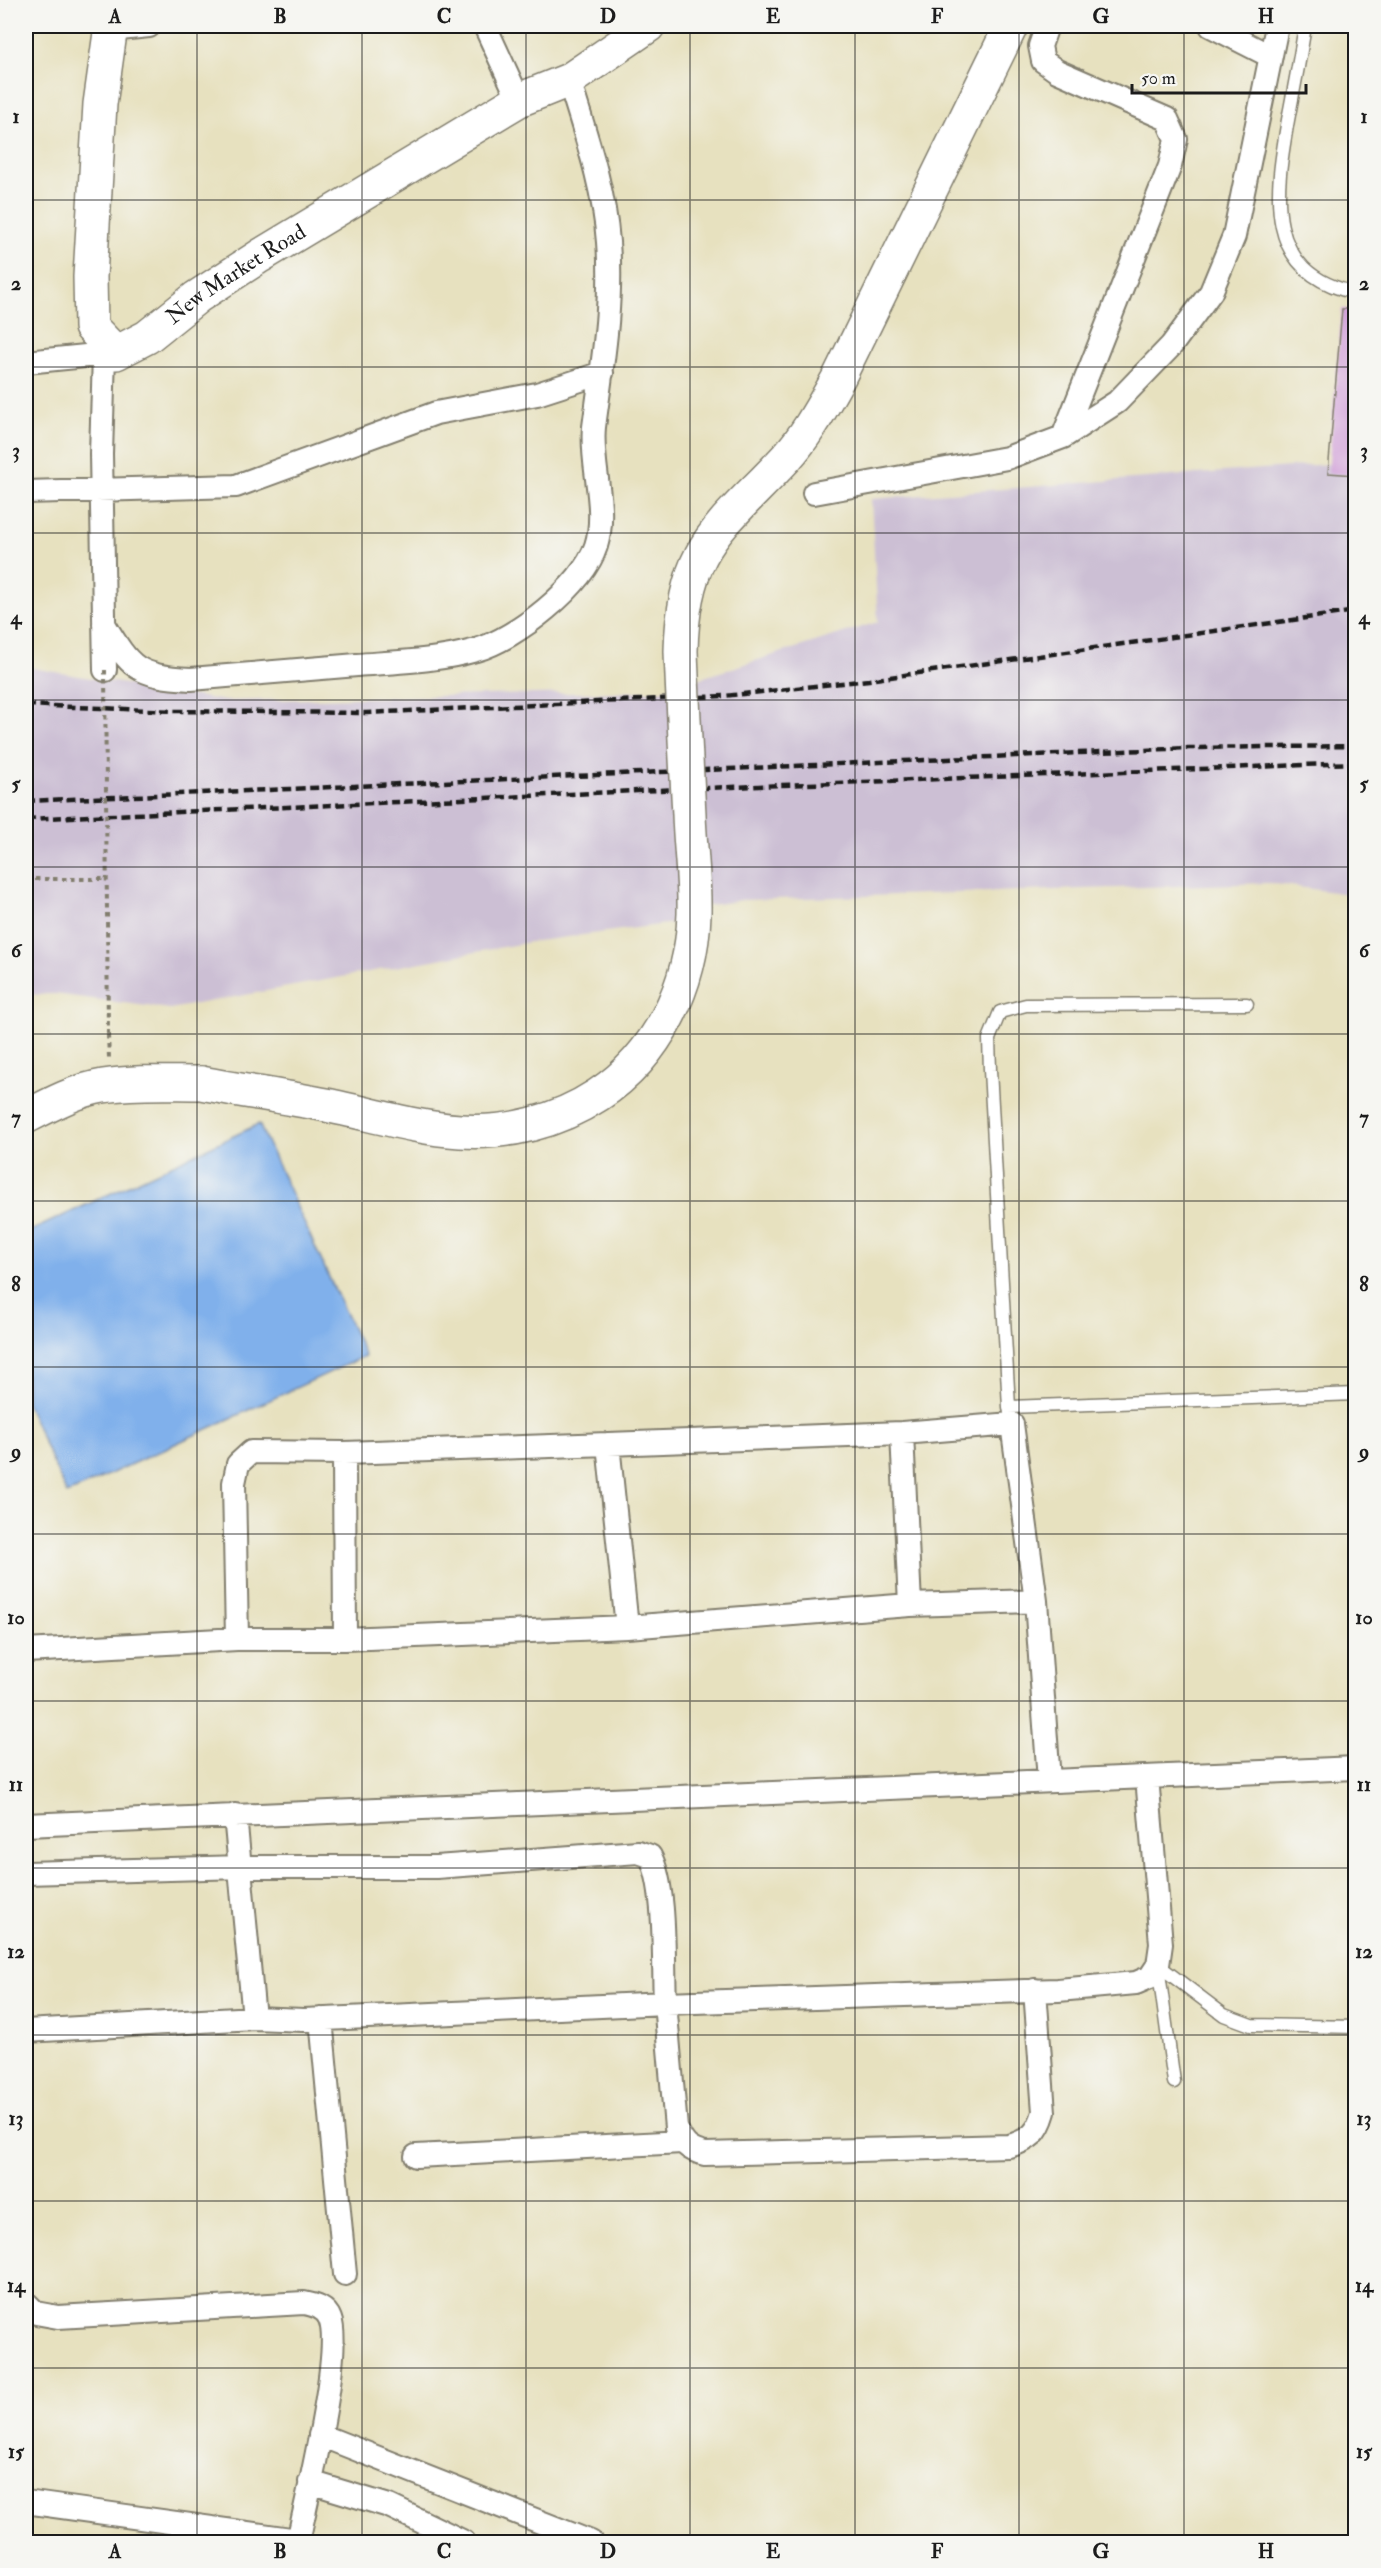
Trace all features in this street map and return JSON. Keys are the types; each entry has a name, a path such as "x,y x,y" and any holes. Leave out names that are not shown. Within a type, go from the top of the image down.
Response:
{"main road":[{"name":"New Market Road","path":"110,354 147,337 197,297 260,256 519,100 569,80 648,26"},
{"path":"26,1117 48,1105 101,1086 148,1082 201,1083 327,1105 408,1124 460,1131 501,1131 544,1122 585,1104 612,1086 656,1038 675,1004 688,963 694,914 681,651 682,612 694,568 710,538 741,502 787,456 813,422 839,377 1011,26"},
{"path":"110,354 91,327 90,278 100,104 111,28"}],"street":[{"path":"111,28 149,26"},
{"path":"485,26 519,100"},
{"path":"1047,26 1040,46 1043,62 1057,71 1167,119 1176,140 1170,166 1063,437"},
{"path":"1211,26 1270,56"},
{"path":"814,493 1007,458 1063,437 1117,402 1171,346 1211,292 1234,236 1277,26"},
{"path":"104,624 124,658 138,670 163,678 191,679 420,660 479,650 514,632 546,610 580,574 596,546 600,512 593,440 602,373 610,277 608,240 593,161 569,80"},
{"path":"26,362 110,354 101,489 105,670"},
{"path":"26,492 236,486 436,413 537,394 602,373"},
{"path":"237,1639 234,1483 238,1464 251,1452 344,1453 902,1433 1011,1416 1036,1601 1049,1781"},
{"path":"902,1433 910,1605"},
{"path":"608,1443 627,1627"},
{"path":"344,1453 345,1639"},
{"path":"26,1651 237,1639 345,1639 627,1627 910,1605 1036,1601"},
{"path":"26,1826 235,1815 1356,1768"},
{"path":"26,2031 254,2018 321,2019 665,2003 1035,1990 1136,1983 1150,1977 1158,1965 1161,1944 1147,1777"},
{"path":"235,1815 242,1867 254,2018"},
{"path":"26,1873 242,1867 436,1867 638,1852 650,1856 655,1865 659,1887 665,2003 676,2128 682,2142 690,2150 705,2154 1009,2146 1029,2140 1039,2126 1044,2112 1035,1990"},
{"path":"321,2019 345,2274"},
{"path":"416,2156 682,2142"},
{"path":"26,2502 298,2541 320,2435 334,2340 330,2318 319,2306 304,2302 58,2318 29,2310"},
{"path":"320,2435 591,2542"},
{"path":"310,2482 389,2506 464,2542"}],"lane":[{"path":"1305,26 1278,177 1278,212 1290,249 1307,274 1333,289 1356,293"},
{"path":"1248,1004 1026,1005 1000,1012 989,1039 1011,1416 1356,1394"},
{"path":"1158,1965 1224,2015 1251,2025 1356,2027"},
{"path":"1158,1965 1174,2082"}],"path":[{"path":"105,670 108,1035"},
{"path":"26,879 106,879"}],"shaded area":[{"path":"1355,462 1355,895 1269,883 742,900 674,911 674,923 530,942 170,1009 54,994 26,995 26,667 225,701 660,691 878,622 871,499"}],"water":[{"path":"259,1124 365,1356 67,1494 26,1403 26,1233"}],"building":[{"path":"1342,309 1356,309 1356,475 1328,473"}],"railway":[{"path":"26,705 174,711 366,713 724,696 869,680 1356,611"},
{"path":"26,801 1189,748 1356,746"},
{"path":"26,819 680,789 1356,763"}]}
